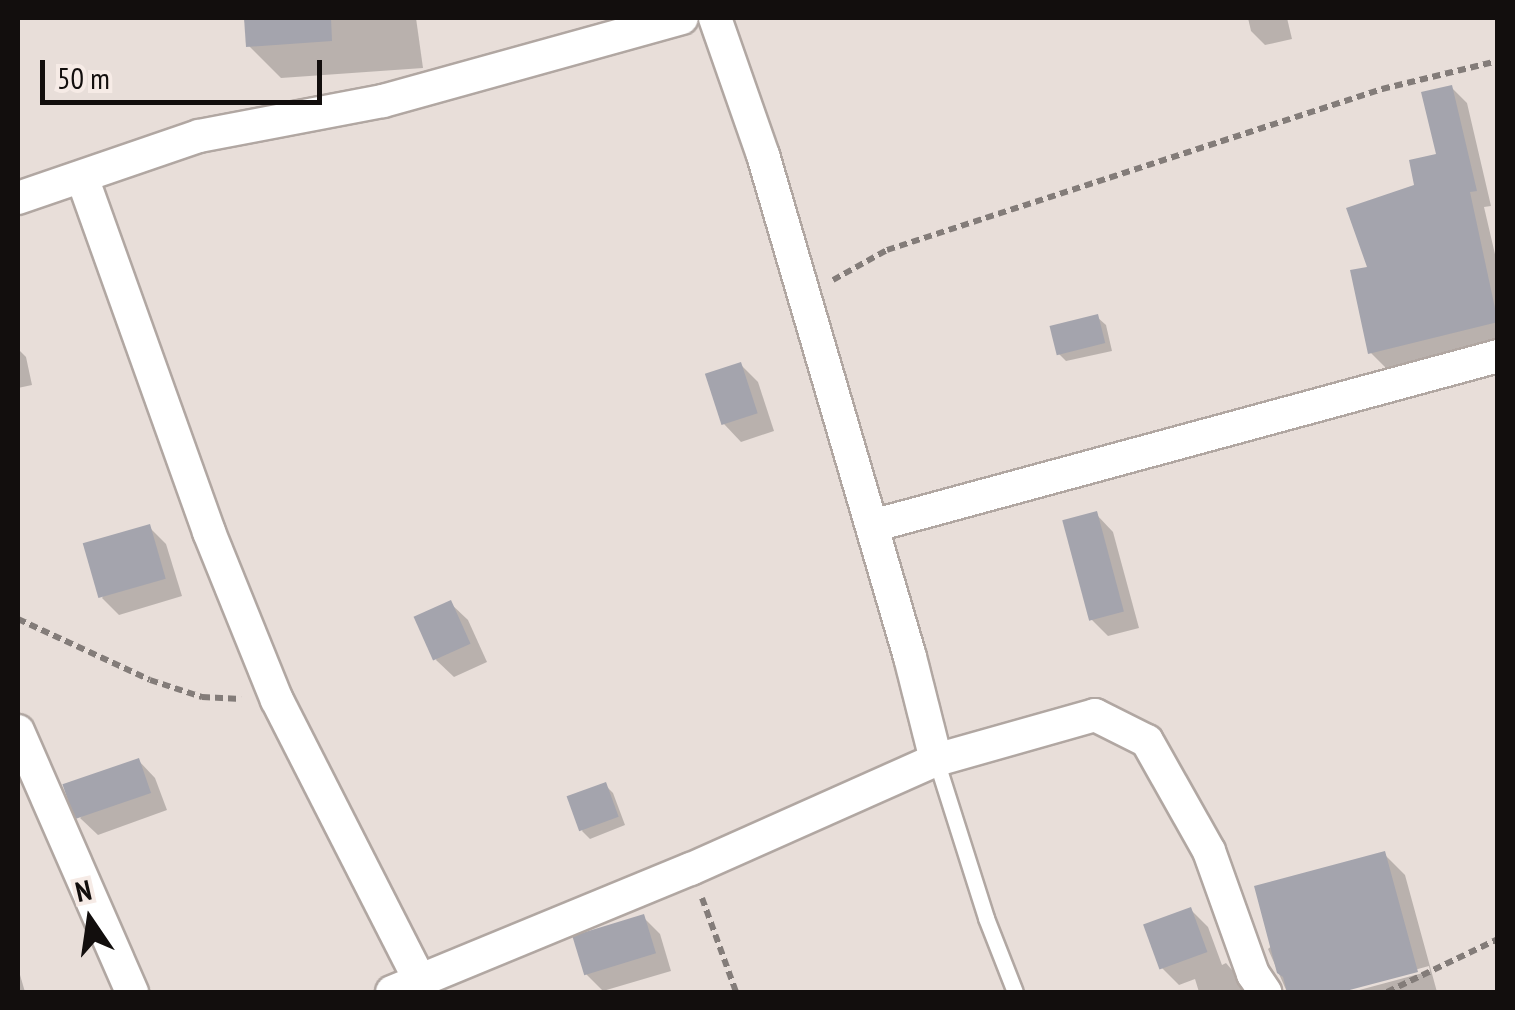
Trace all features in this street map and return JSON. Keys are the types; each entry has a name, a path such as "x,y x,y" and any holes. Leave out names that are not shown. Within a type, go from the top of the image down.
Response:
{"street":[{"path":"18,198 199,136 383,100 682,18"},
{"path":"715,18 763,156 936,760"},
{"path":"82,177 209,532 277,700 406,987 691,869 936,760 1095,715 1147,741 1208,851 1253,974 1264,992"},
{"path":"872,526 1498,356"},
{"path":"18,731 132,992"}],"lane":[{"path":"936,760 986,918 1015,992"}],"path":[{"path":"801,297 887,250 1382,90 1498,61"},
{"path":"18,619 150,680 202,697 277,700"},
{"path":"691,869 736,992"},
{"path":"1386,992 1498,939"}],"building":[{"path":"244,18 331,18 332,41 246,47"},
{"path":"1452,85 1477,191 1470,192 1498,322 1368,354 1350,270 1367,267 1346,208 1414,185 1409,160 1436,154 1421,92"},
{"path":"1098,314 1105,343 1057,355 1049,326"},
{"path":"741,362 758,413 722,425 705,374"},
{"path":"1097,511 1124,611 1089,621 1062,520"},
{"path":"150,524 166,579 98,598 83,543"},
{"path":"451,600 471,644 433,661 414,617"},
{"path":"139,758 151,793 74,819 62,784"},
{"path":"606,782 619,817 579,831 567,796"},
{"path":"1385,851 1418,972 1342,992 1287,992 1283,977 1277,973 1254,886"},
{"path":"1191,907 1207,952 1159,970 1143,924"},
{"path":"644,914 656,953 584,975 572,936"}]}
